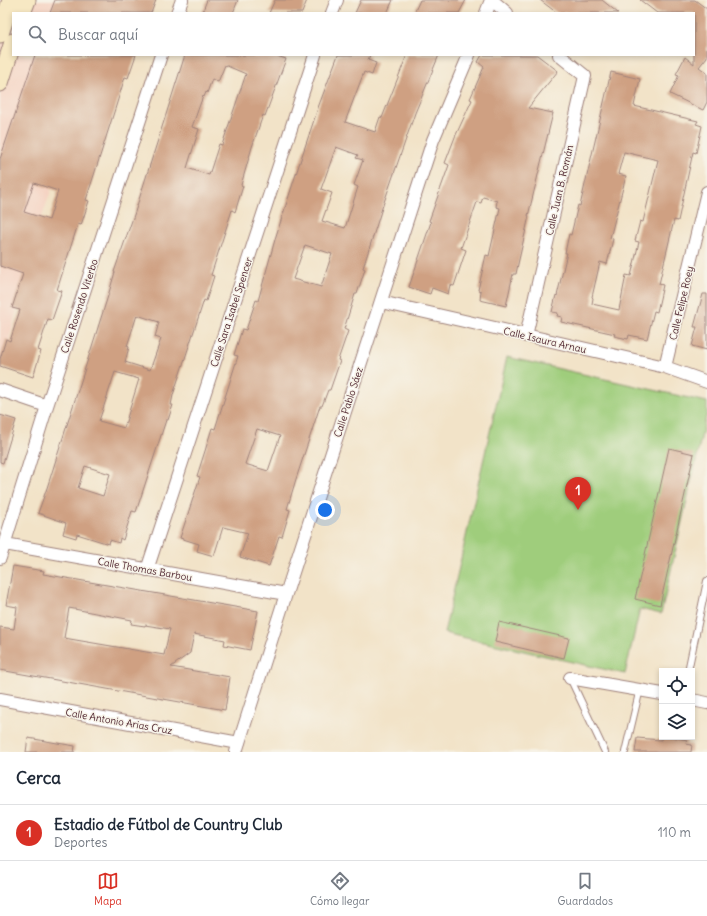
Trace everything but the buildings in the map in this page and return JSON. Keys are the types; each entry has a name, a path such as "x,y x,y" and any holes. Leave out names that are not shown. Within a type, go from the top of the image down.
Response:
{"street":[{"path":"0,34 11,0"},
{"path":"22,12 27,0"},
{"path":"177,12 182,0"},
{"path":"332,12 337,0"},
{"path":"486,12 492,0 506,12"},
{"path":"0,83 12,45"},
{"name":"Calle Rosendo Viterbo","path":"0,558 47,406 161,56"},
{"name":"Calle Sara Isabel Spencer","path":"147,570 315,56"},
{"name":"Calle Pablo Sáez","path":"238,748 286,594 433,140 469,56"},
{"name":"Calle Juan B. Román","path":"526,336 585,76 559,56"},
{"name":"Calle Felipe Roey","path":"665,367 706,200"},
{"name":"Calle Isaura Arnau","path":"381,302 665,367 707,382"},
{"path":"0,390 47,406"},
{"name":"Calle Thomas Barbou","path":"5,544 286,594"},
{"path":"570,678 659,693"},
{"name":"Calle Antonio Arias Cruz","path":"0,699 238,748"}],"lane":[{"path":"689,668 707,581"},
{"path":"570,678 605,752"},
{"path":"625,752 640,689"}],"shaded area":[{"path":"0,0 117,0 112,12 12,12 12,56 97,56 41,220 0,374"}],"green space":[{"path":"507,357 707,402 707,412 661,614 640,609 625,674 444,633"}],"place":[{"name":"Estadio de Fútbol de Country Club","path":"578,510"}]}
